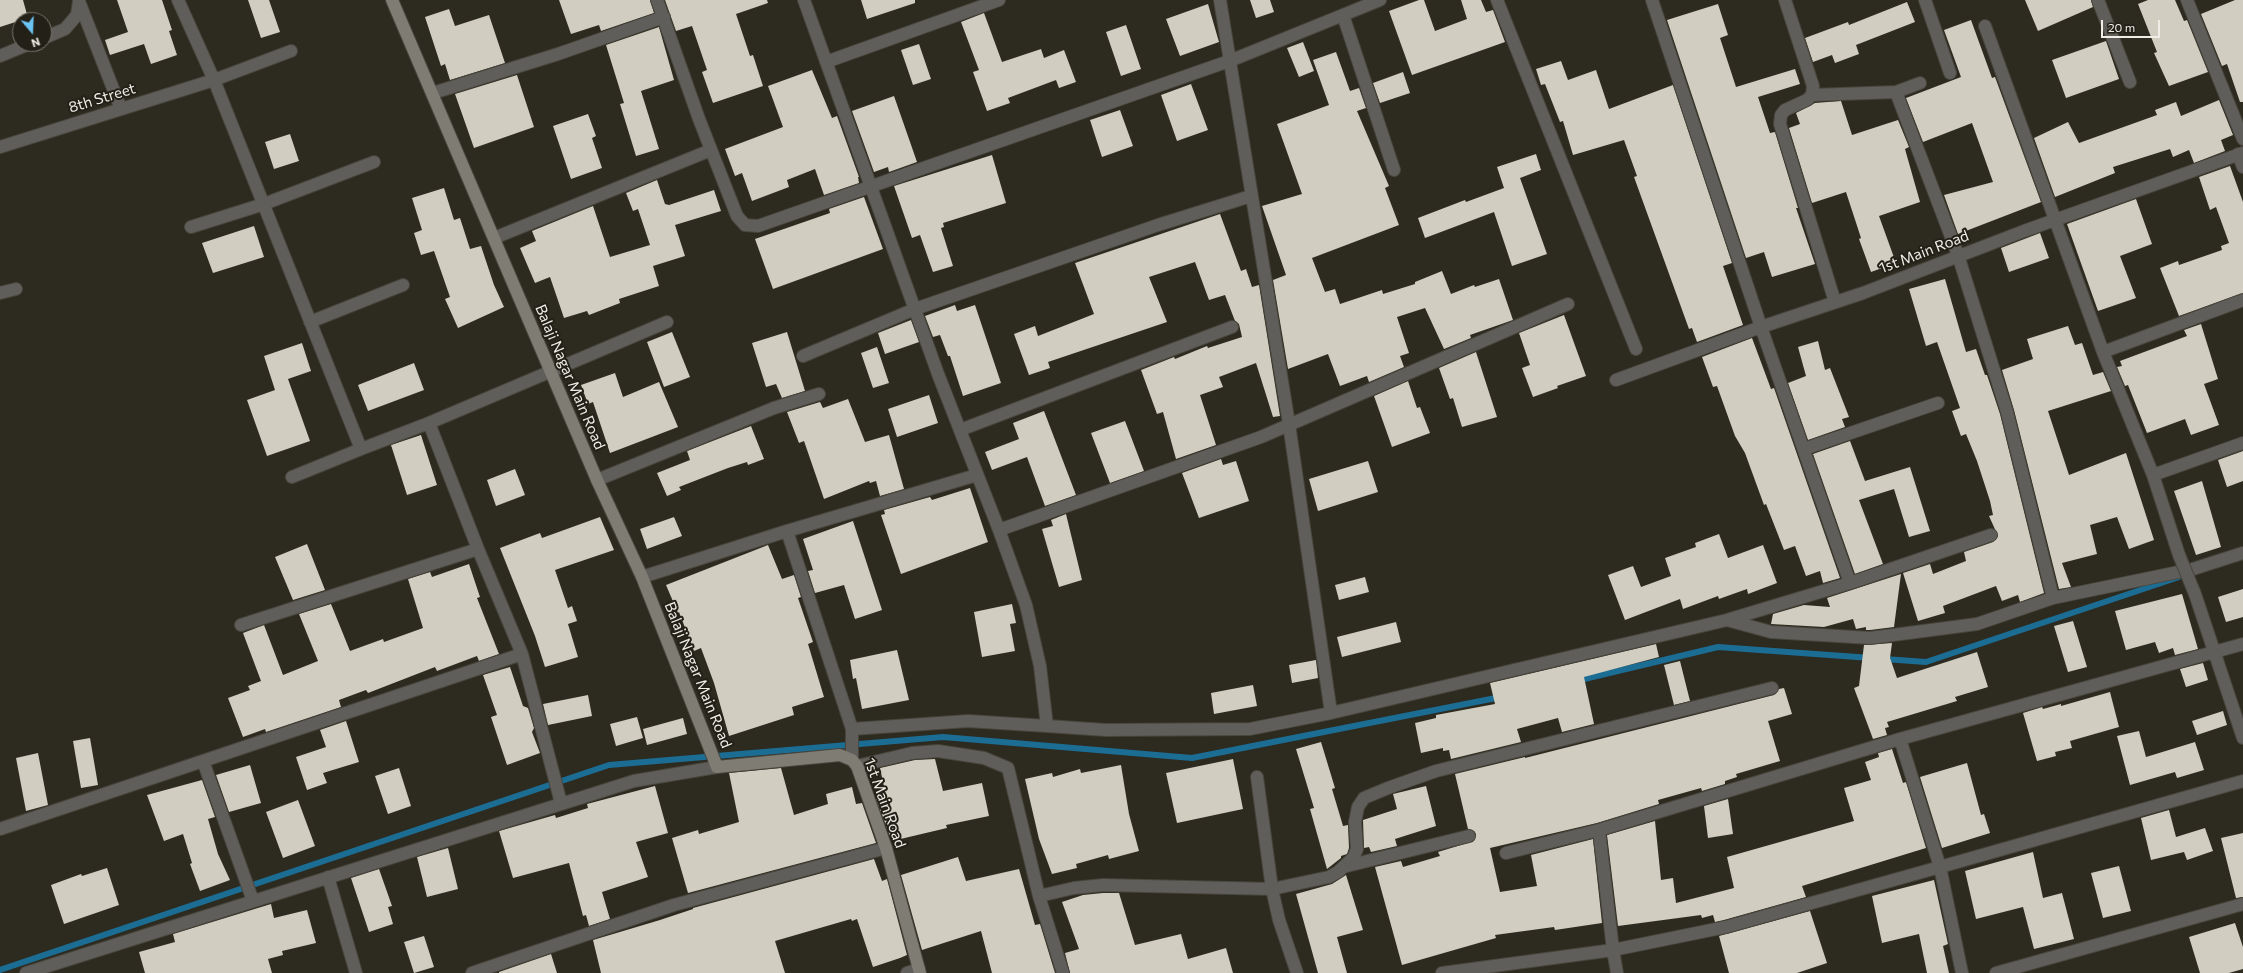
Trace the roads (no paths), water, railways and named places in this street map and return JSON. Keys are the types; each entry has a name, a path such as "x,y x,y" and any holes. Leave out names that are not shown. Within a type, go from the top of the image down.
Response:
{"main road":[{"name":"Balaji Nagar Main Road","path":"392,0 433,93 549,370 597,480 642,577 717,766"},
{"path":"717,766 840,755 854,759"},
{"name":"1st Main Road","path":"854,759 886,848 920,971"}],"street":[{"path":"178,0 214,80 361,449"},
{"path":"658,0 711,150 737,216 745,225 758,226 1232,60 1380,0"},
{"path":"804,0 915,309 1026,605 1040,666 1048,726"},
{"path":"826,62 999,0"},
{"path":"1220,0 1232,60 1251,196 1289,424 1331,713"},
{"path":"1497,0 1636,349"},
{"path":"1652,0 1761,327 1850,583"},
{"path":"1785,0 1813,86 1812,95"},
{"path":"1925,0 1950,73"},
{"path":"2098,0 2130,82"},
{"path":"2187,0 2243,139"},
{"path":"52,35 65,29 76,15 80,2"},
{"path":"80,2 121,109"},
{"path":"1343,15 1394,170"},
{"path":"433,93 558,54 664,17"},
{"path":"1985,26 2103,352 2153,475 2179,555 2216,652 2243,738"},
{"path":"0,56 12,51"},
{"name":"8th Street","path":"0,147 214,80 291,51"},
{"path":"1835,302 1780,124 1781,115 1785,110 1806,100 1812,95 1896,92 1920,83"},
{"path":"1896,92 1958,255 2007,412 2053,598"},
{"path":"494,238 711,150"},
{"path":"2241,154 2243,167"},
{"name":"1st Main Road","path":"1616,380 1761,327 1835,302 2054,220 2241,154"},
{"path":"191,227 264,204 374,162"},
{"path":"803,356 915,309 1158,225 1251,196"},
{"path":"310,322 403,285"},
{"path":"0,293 16,289"},
{"path":"2103,352 2243,300"},
{"path":"999,530 1261,437 1568,304"},
{"path":"292,477 429,423 549,370 667,322"},
{"path":"960,430 1232,327"},
{"path":"597,480 774,408 819,394"},
{"path":"1804,449 1938,403"},
{"path":"429,423 478,549 522,654 560,799"},
{"path":"2153,475 2243,443"},
{"path":"642,577 787,531 977,475"},
{"name":"1st Main Road","path":"787,531 852,733 854,759"},
{"path":"852,733 968,721 1106,730 1250,729 1331,713 1727,620 1850,583 1991,535"},
{"path":"241,625 478,549"},
{"path":"1727,620 1771,632 1870,638 1977,624 2053,598 2193,569 2243,553"},
{"path":"1506,853 1599,830 1900,740 2243,644"},
{"path":"0,829 522,654"},
{"path":"1347,866 1354,858 1357,849 1355,822 1358,807 1364,798 1388,788 1444,769 1772,688"},
{"path":"1900,740 1940,867 1962,973"},
{"path":"854,759 938,751 984,758 1008,768 1039,896 1063,973"},
{"path":"202,761 252,898"},
{"path":"26,973 252,898 328,877 560,799 634,781 717,766"},
{"path":"1257,777 1272,889 1279,920 1297,973"},
{"path":"1442,973 1613,950 1726,927 2243,781"},
{"path":"1599,830 1617,973"},
{"path":"1039,896 1088,886 1103,885 1272,889 1328,877 1347,866 1469,836"},
{"path":"472,973 674,905 886,848"},
{"path":"328,877 356,973"},
{"path":"1996,973 2243,904"},
{"path":"907,973 920,971"}],"waterway":[{"path":"1884,659 1926,662 2179,577"},
{"path":"1576,681 1718,647 1871,658"},
{"path":"0,970 609,765 943,737 1192,758 1501,697"}]}
